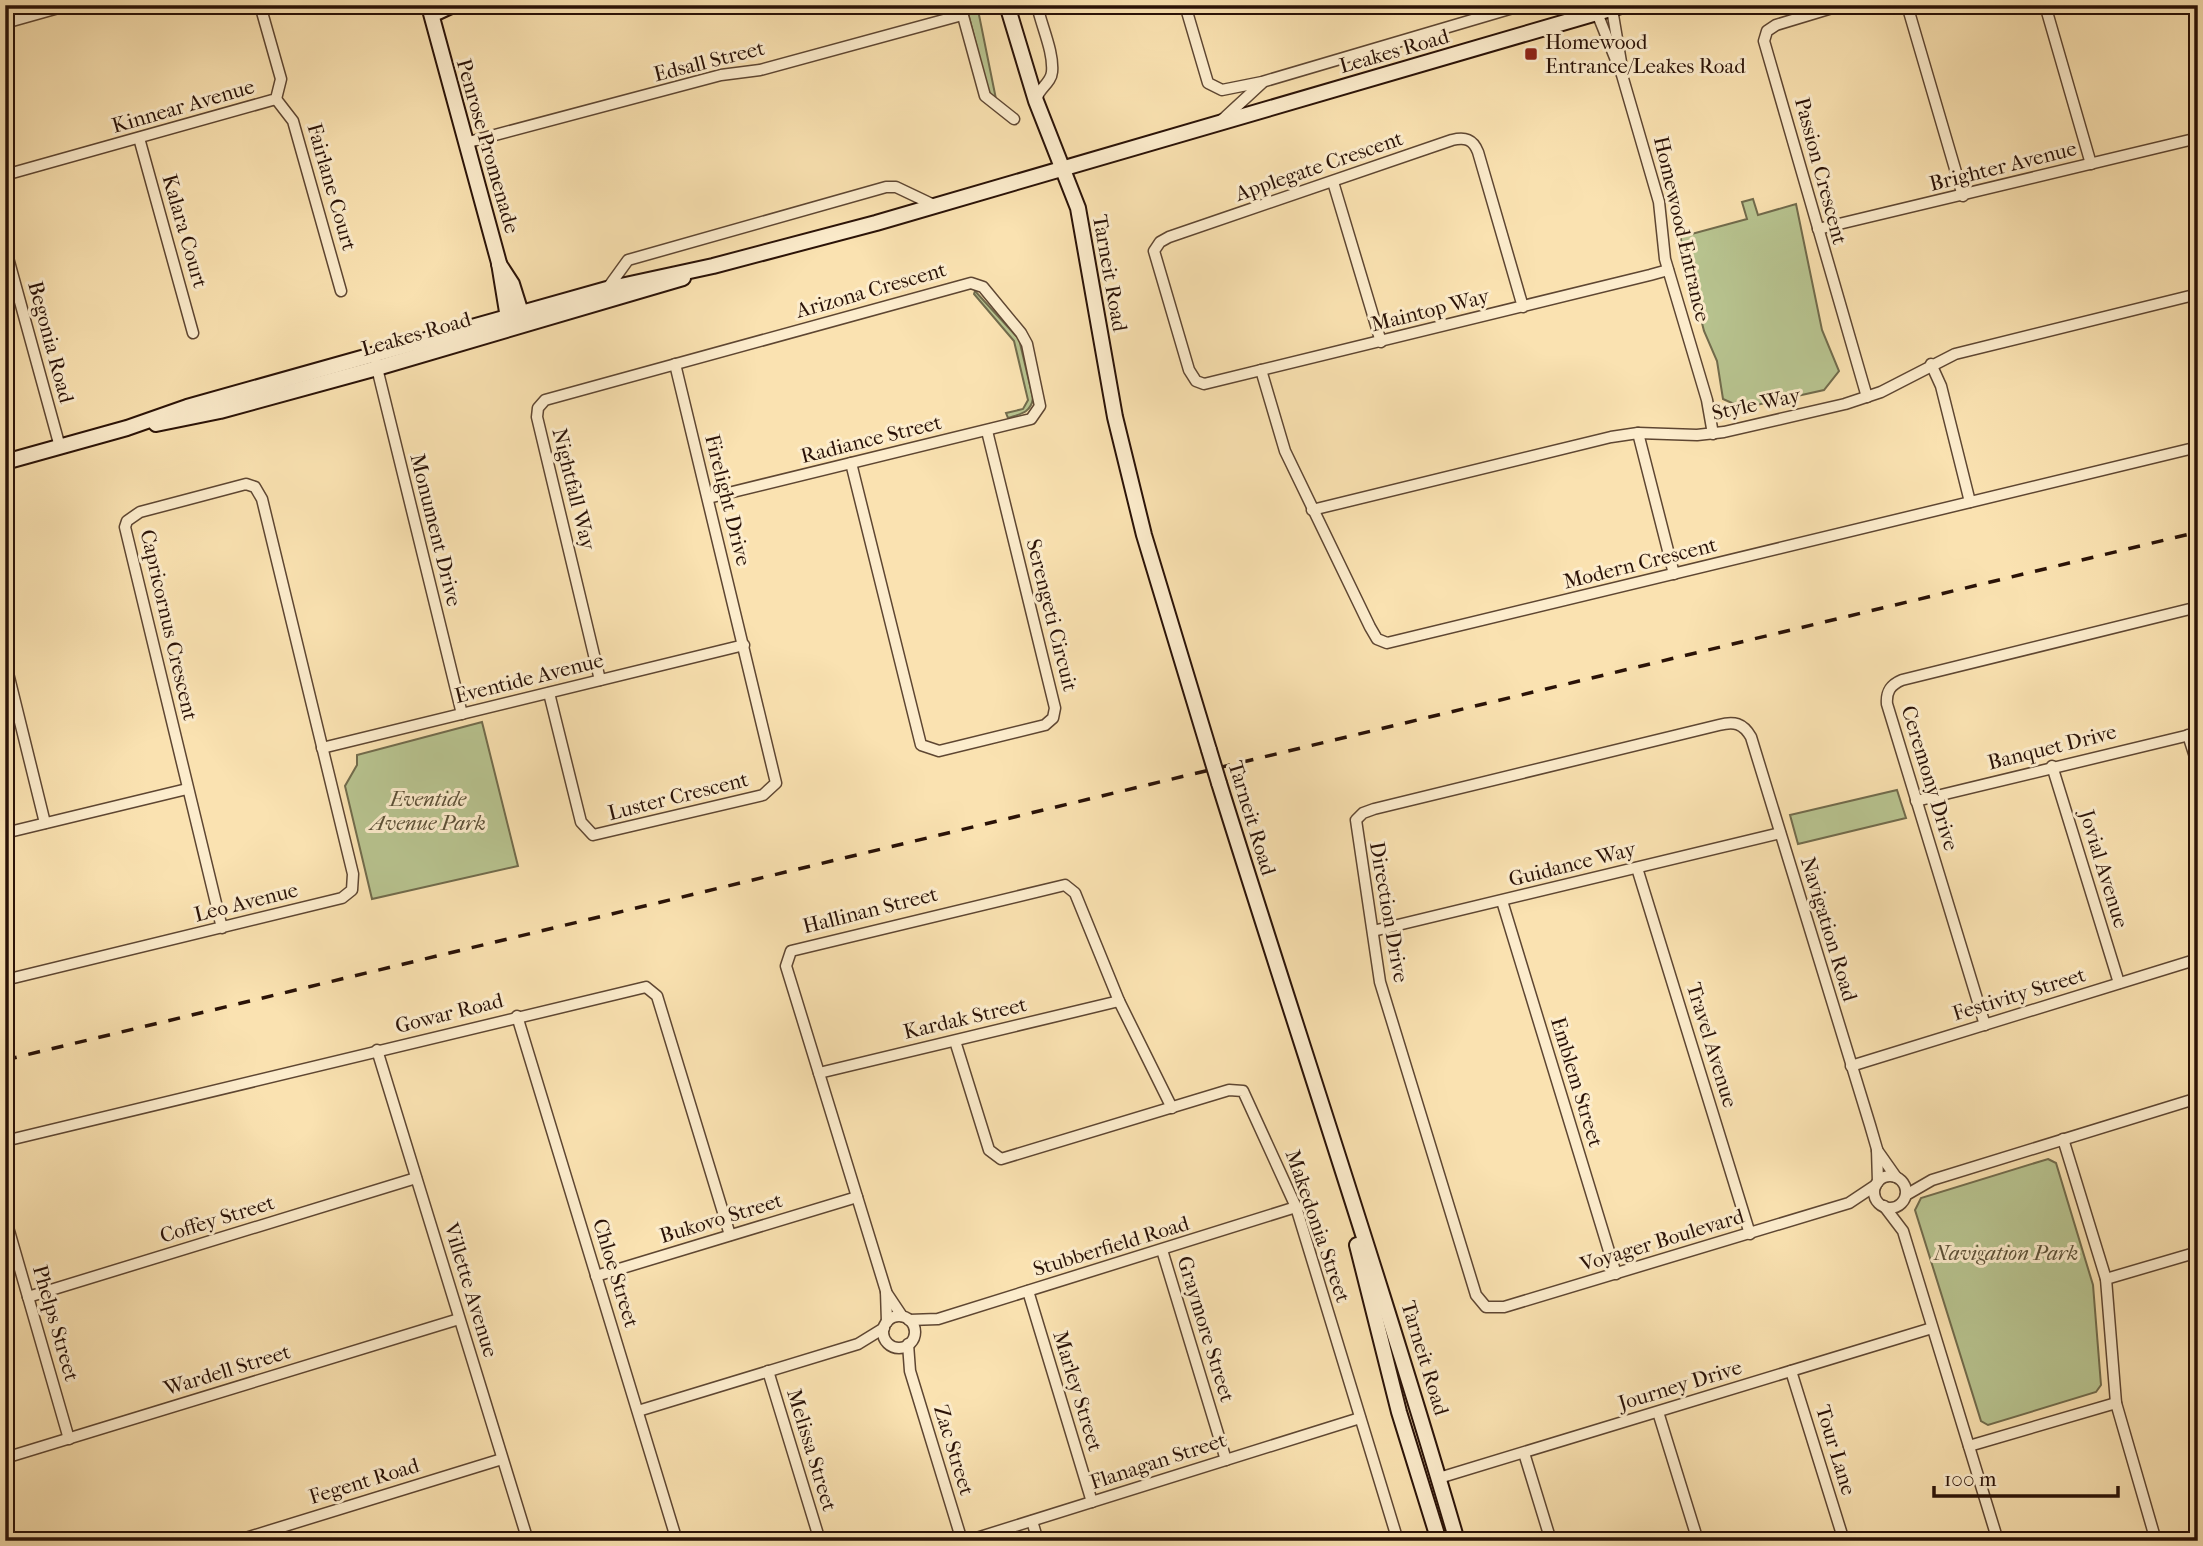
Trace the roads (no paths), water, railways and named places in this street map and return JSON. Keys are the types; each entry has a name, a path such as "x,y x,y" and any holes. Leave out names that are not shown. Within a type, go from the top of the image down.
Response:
{"street":[{"path":"5,23 69,5"},
{"name":"Kinnear Avenue","path":"5,176 276,99 281,79 260,5"},
{"name":"Tarneit Road","path":"1007,5 1036,101 1078,208 1115,417 1144,535 1235,834 1347,1189 1394,1328 1457,1541"},
{"path":"1036,101 1037,94 1052,71 1037,5"},
{"path":"1185,5 1208,83 1217,89 1227,90 1523,5"},
{"name":"Passion Crescent","path":"1842,5 1776,25 1765,37 1867,397"},
{"path":"1907,5 1963,196"},
{"path":"2045,5 2091,164"},
{"path":"428,8 442,12 451,7"},
{"name":"Penrose Promenade","path":"438,40 451,7"},
{"name":"Leakes Road","path":"516,321 607,289 713,266 936,206 1618,7"},
{"name":"Homewood Entrance","path":"1618,7 1622,75"},
{"name":"Penrose Promenade","path":"428,8 516,321"},
{"path":"961,10 985,96 1014,119"},
{"name":"Edsall Street","path":"464,143 721,75 760,70 961,10"},
{"name":"Homewood Entrance","path":"1597,13 1622,75 1659,202 1662,246 1707,400 1713,434"},
{"name":"Leakes Road","path":"1216,125 1262,82"},
{"name":"Fairlane Court","path":"276,99 293,121 341,291"},
{"name":"Kalara Court","path":"139,138 193,333"},
{"name":"Brighter Avenue","path":"1818,229 2198,138"},
{"name":"Applegate Crescent","path":"1200,383 1191,375 1185,358 1155,261 1157,244 1169,237 1452,140 1471,141 1478,152 1522,307"},
{"path":"1333,182 1381,342"},
{"path":"607,289 628,260 886,187 896,187 936,206"},
{"name":"Begonia Road","path":"5,247 60,447"},
{"name":"Leakes Road","path":"5,462 127,428 187,407 375,361 516,321 639,293 713,266"},
{"name":"Maintop Way","path":"1200,383 1381,342 1668,271"},
{"name":"Arizona Crescent","path":"675,364 958,285 975,283 982,287 1005,313 1027,344 1040,400 1039,410"},
{"name":"Style Way","path":"1312,510 1611,437 1638,433 1713,434 1867,397 1955,354 2198,294"},
{"name":"Monument Drive","path":"375,361 462,714"},
{"name":"Firelight Drive","path":"675,364 744,645"},
{"name":"Nightfall Way","path":"600,680 537,412 541,404 549,399 675,364"},
{"path":"1931,364 1941,386 1970,502"},
{"name":"Modern Crescent","path":"1261,370 1284,452 1370,627 1377,639 1387,643 2198,447"},
{"name":"Radiance Street","path":"708,498 1027,421 1039,410"},
{"name":"Serengeti Circuit","path":"851,463 921,745 939,751 1050,722 1055,708 987,431"},
{"path":"1638,433 1674,574"},
{"name":"Capricornus Crescent","path":"222,928 125,527 133,515 241,484 252,485 259,491 322,748"},
{"name":"Ceremony Drive","path":"1985,1025 1886,695 1895,683 2198,607"},
{"name":"Eventide Avenue","path":"322,748 744,645"},
{"name":"Luster Crescent","path":"549,693 581,822 590,833 602,834 736,802 767,794 776,779 744,645"},
{"path":"5,661 45,823"},
{"name":"Direction Drive","path":"1486,1307 1476,1295 1380,982 1355,828 1356,820 1363,813 1726,723 1739,724"},
{"name":"Navigation Road","path":"1739,724 1751,737 1877,1149 1877,1183"},
{"path":"2193,734 2198,766"},
{"name":"Banquet Drive","path":"1916,801 2193,734"},
{"name":"Leo Avenue","path":"5,981 342,898 352,890 353,874 322,748"},
{"name":"Jovial Avenue","path":"2052,766 2119,983"},
{"path":"5,833 187,789"},
{"name":"Guidance Way","path":"1373,931 1780,833"},
{"name":"Travel Avenue","path":"1637,868 1750,1234"},
{"name":"Hallinan Street","path":"891,1345 885,1325 886,1291 786,960 796,948 1065,885 1071,888 1078,900 1119,1001 1172,1108"},
{"name":"Emblem Street","path":"1502,901 1616,1274"},
{"name":"Festivity Street","path":"1851,1066 2198,959"},
{"name":"Gowar Road","path":"5,1141 640,988 654,992 730,1235"},
{"name":"Kardak Street","path":"819,1073 1119,1001"},
{"name":"Chloe Street","path":"516,1016 677,1541"},
{"name":"Makedonia Street","path":"956,1041 989,1150 1001,1159 1229,1090 1243,1091 1296,1207 1398,1541"},
{"name":"Villette Avenue","path":"377,1050 528,1541"},
{"path":"1882,1205 1896,1207 1905,1197 1932,1180 2198,1098"},
{"path":"2063,1139 2106,1279 2116,1403 2156,1541"},
{"name":"Navigation Road","path":"1877,1149 1897,1177"},
{"path":"1903,1231 1875,1197 1877,1183 1884,1177 1932,1180"},
{"path":"1897,1177 1904,1183 1903,1231 1998,1541"},
{"name":"Coffey Street","path":"28,1297 416,1178"},
{"name":"Voyager Boulevard","path":"1486,1307 1496,1309 1849,1203 1877,1183"},
{"path":"1347,1189 1369,1294 1414,1461 1439,1541"},
{"name":"Bukovo Street","path":"597,1276 857,1197"},
{"name":"Voyager Boulevard","path":"1849,1203 1882,1205"},
{"name":"Stubberfield Road","path":"885,1325 892,1318 938,1319 1296,1207"},
{"name":"Phelps Street","path":"5,1217 69,1439"},
{"name":"Graymore Street","path":"1162,1250 1226,1460"},
{"path":"2106,1279 2198,1252"},
{"name":"Hallinan Street","path":"886,1291 906,1318 911,1339"},
{"name":"Marley Street","path":"1028,1291 1092,1502"},
{"name":"Wardell Street","path":"5,1458 459,1318"},
{"name":"Stubberfield Road","path":"911,1339 938,1319"},
{"path":"858,1344 885,1325"},
{"name":"Journey Drive","path":"1439,1478 1932,1328"},
{"path":"638,1411 858,1344 891,1345 911,1339"},
{"name":"Zac Street","path":"910,1371 911,1339"},
{"name":"Zac Street","path":"891,1345 910,1371 964,1541"},
{"name":"Melissa Street","path":"768,1371 820,1541"},
{"name":"Tour Lane","path":"1791,1371 1844,1541"},
{"path":"1969,1446 2116,1403"},
{"path":"1658,1412 1698,1541"},
{"name":"Flanagan Street","path":"964,1541 1360,1418"},
{"path":"1524,1453 1551,1541"},
{"name":"Fegent Road","path":"236,1541 502,1459"},
{"path":"1414,1461 1429,1478 1439,1478"},
{"path":"1439,1478 1430,1485 1430,1492 1445,1541"},
{"path":"1032,1521 1038,1541"}],"railway":[{"path":"5,1060 2198,532"}],"place":[{"name":"Homewood Entrance/Leakes Road","path":"1531,54"}],"park label":[{"name":"Eventide Avenue Park","path":"428,811"},
{"name":"Navigation Park","path":"2006,1253"}]}
